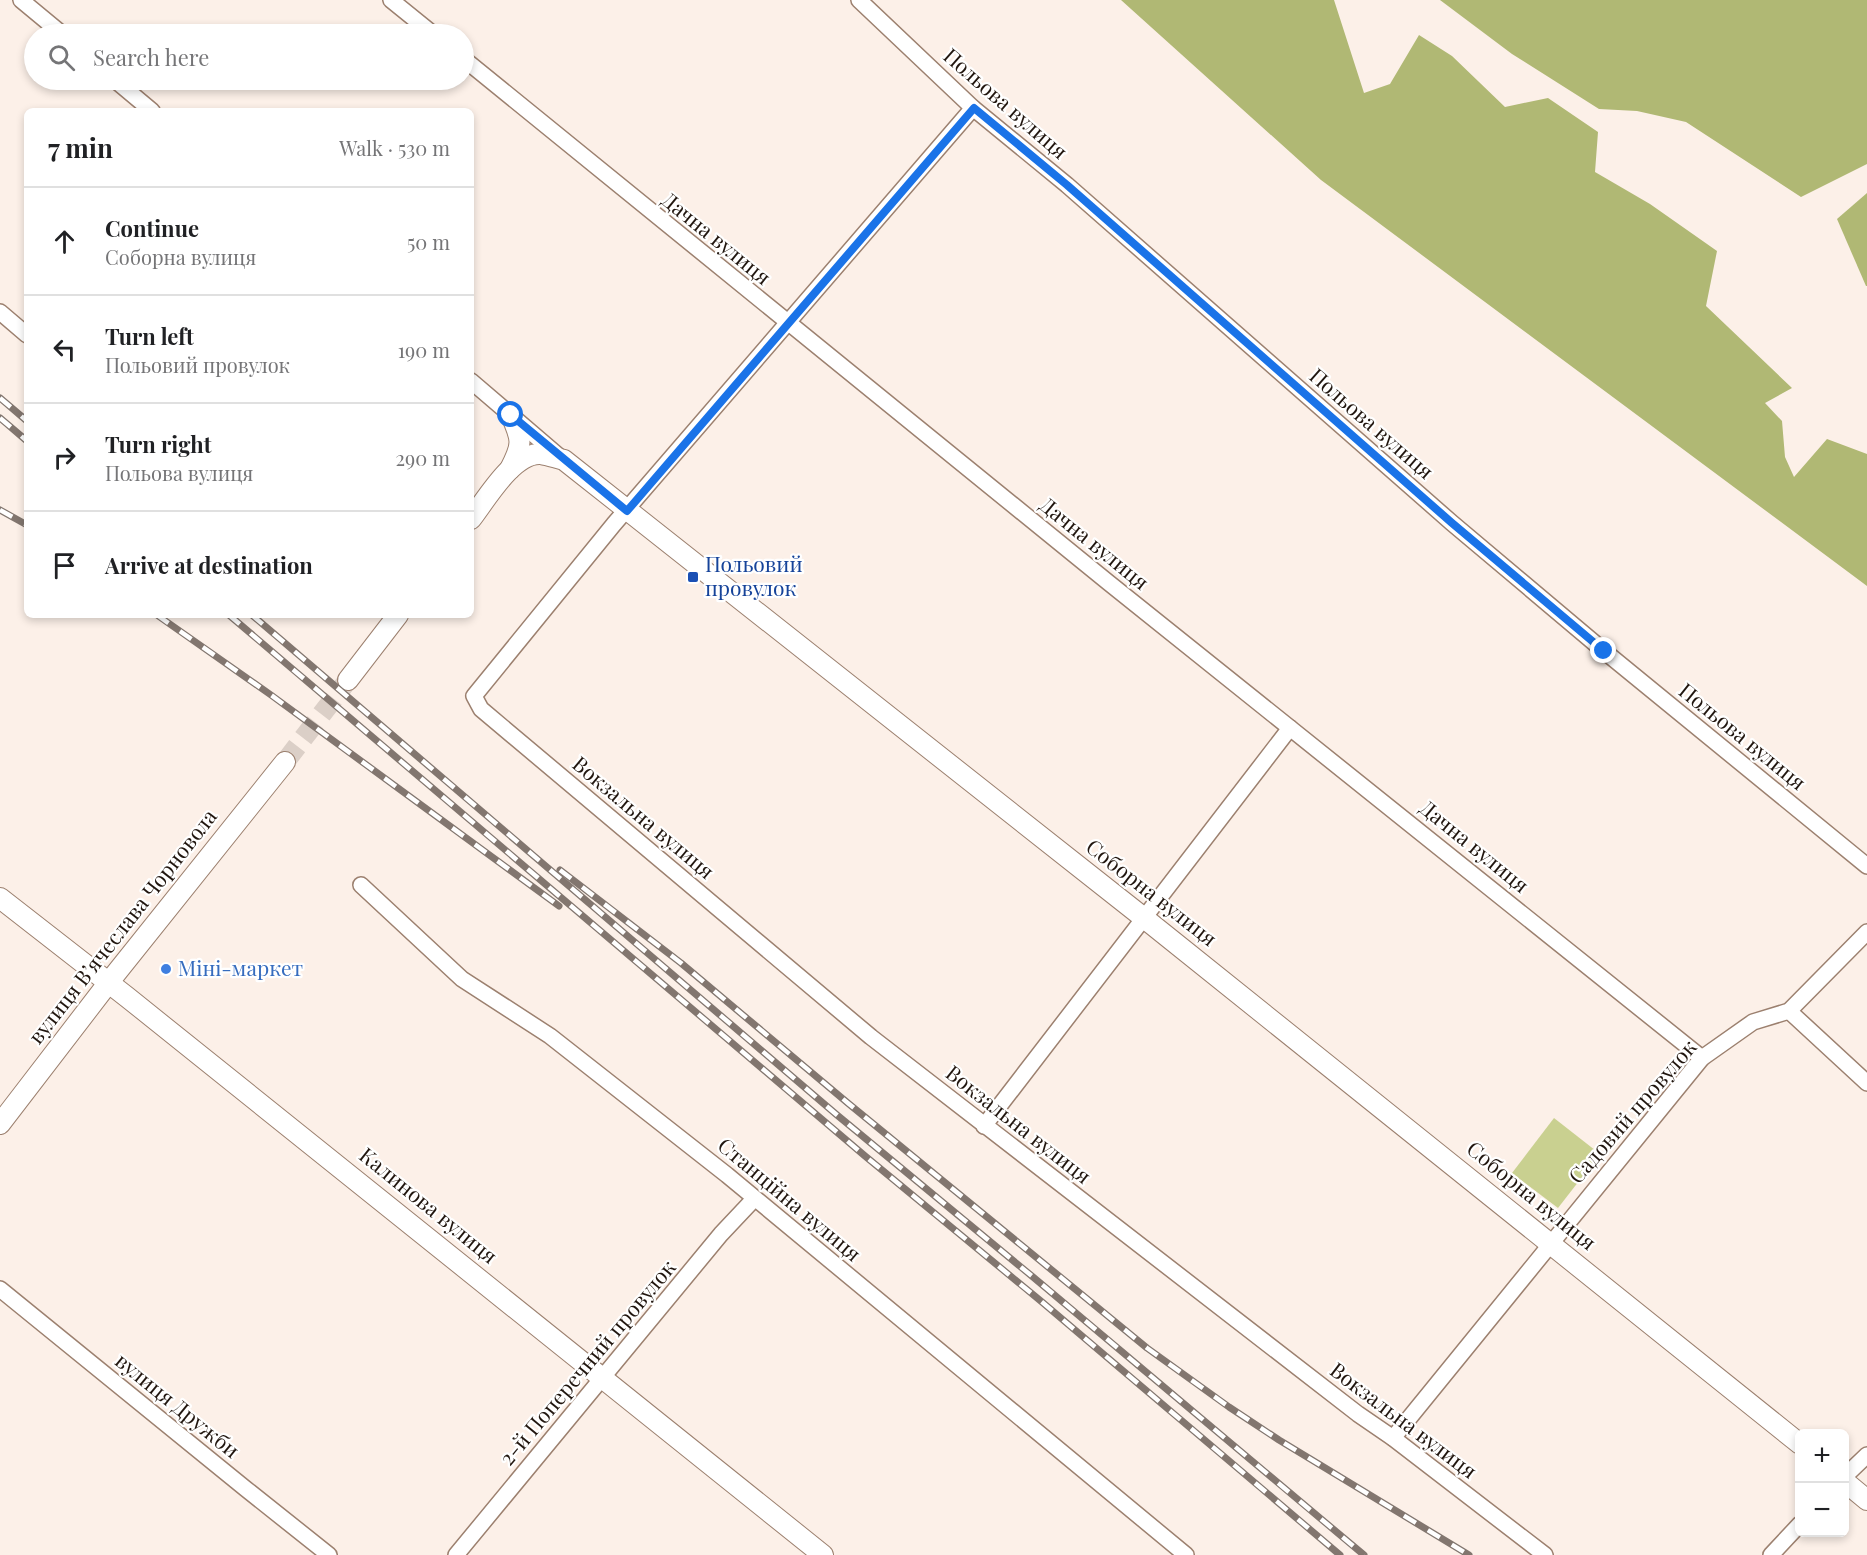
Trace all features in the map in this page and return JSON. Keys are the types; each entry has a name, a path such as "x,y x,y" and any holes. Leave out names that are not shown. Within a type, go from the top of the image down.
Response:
{"street":[{"path":"21,0 50,24"},
{"path":"391,0 421,24"},
{"name":"Польова вулиця","path":"859,0 974,108 1067,185 1452,523 1604,651 1867,866"},
{"name":"Дачна вулиця","path":"474,67 788,324 1702,1058"},
{"path":"127,90 148,108"},
{"path":"627,511 974,108"},
{"path":"0,312 24,332"},
{"name":"Соборна вулиця","path":"474,384 627,511 1144,918 1795,1440"},
{"path":"474,515 510,469 518,453 520,436 511,415"},
{"path":"510,469 525,457 540,454 564,460"},
{"name":"Вокзальна вулиця","path":"627,511 474,696 481,709 871,1037 1358,1414 1545,1555"},
{"path":"348,680 396,618"},
{"path":"984,1126 1290,728"},
{"name":"вулиця Вʼячеслава Чорновола","path":"0,1124 109,982 285,762"},
{"name":"Станційна вулиця","path":"361,885 462,980 550,1036 727,1175 1186,1555"},
{"name":"Калинова вулиця","path":"0,898 109,982 823,1555"},
{"name":"Садовий провулок","path":"1392,1438 1702,1058 1754,1022 1789,1011 1867,932"},
{"path":"1789,1011 1867,1083"},
{"name":"2-й Поперечний провулок","path":"456,1555 721,1234 754,1199"},
{"name":"вулиця Дружби","path":"0,1289 329,1555"},
{"path":"1849,1475 1867,1455"},
{"path":"1849,1483 1867,1500"},
{"path":"1771,1555 1795,1529"}],"green space":[{"path":"1121,0 1334,0 1364,93 1390,84 1419,35 1452,56 1505,107 1548,98 1598,132 1595,172 1650,204 1717,251 1706,306 1792,388 1765,403 1782,421 1785,457 1794,477 1827,439 1867,454 1867,586 1321,180"},
{"path":"1440,0 1867,0 1867,164 1801,197 1686,122 1637,111 1599,109 1512,54"},
{"path":"1867,193 1867,286 1866,286 1837,219"},
{"path":"1554,1118 1600,1154 1558,1208 1512,1173"}],"tunnel":[{"path":"285,762 348,680"}],"railway":[{"path":"0,398 24,418"},
{"path":"0,418 24,438"},
{"path":"0,510 24,523"},
{"path":"161,618 271,695 559,906"},
{"path":"233,618 865,1156 1042,1302 1340,1555"},
{"path":"256,618 837,1115 1364,1555"},
{"path":"560,870 681,963 1147,1348 1279,1440 1469,1555"}],"place":[{"name":"Польовий провулок","path":"693,577"},
{"name":"Міні-маркет","path":"166,969"}],"route":[{"path":"511,415 627,511 974,108 1067,185 1452,523 1604,651"}]}
